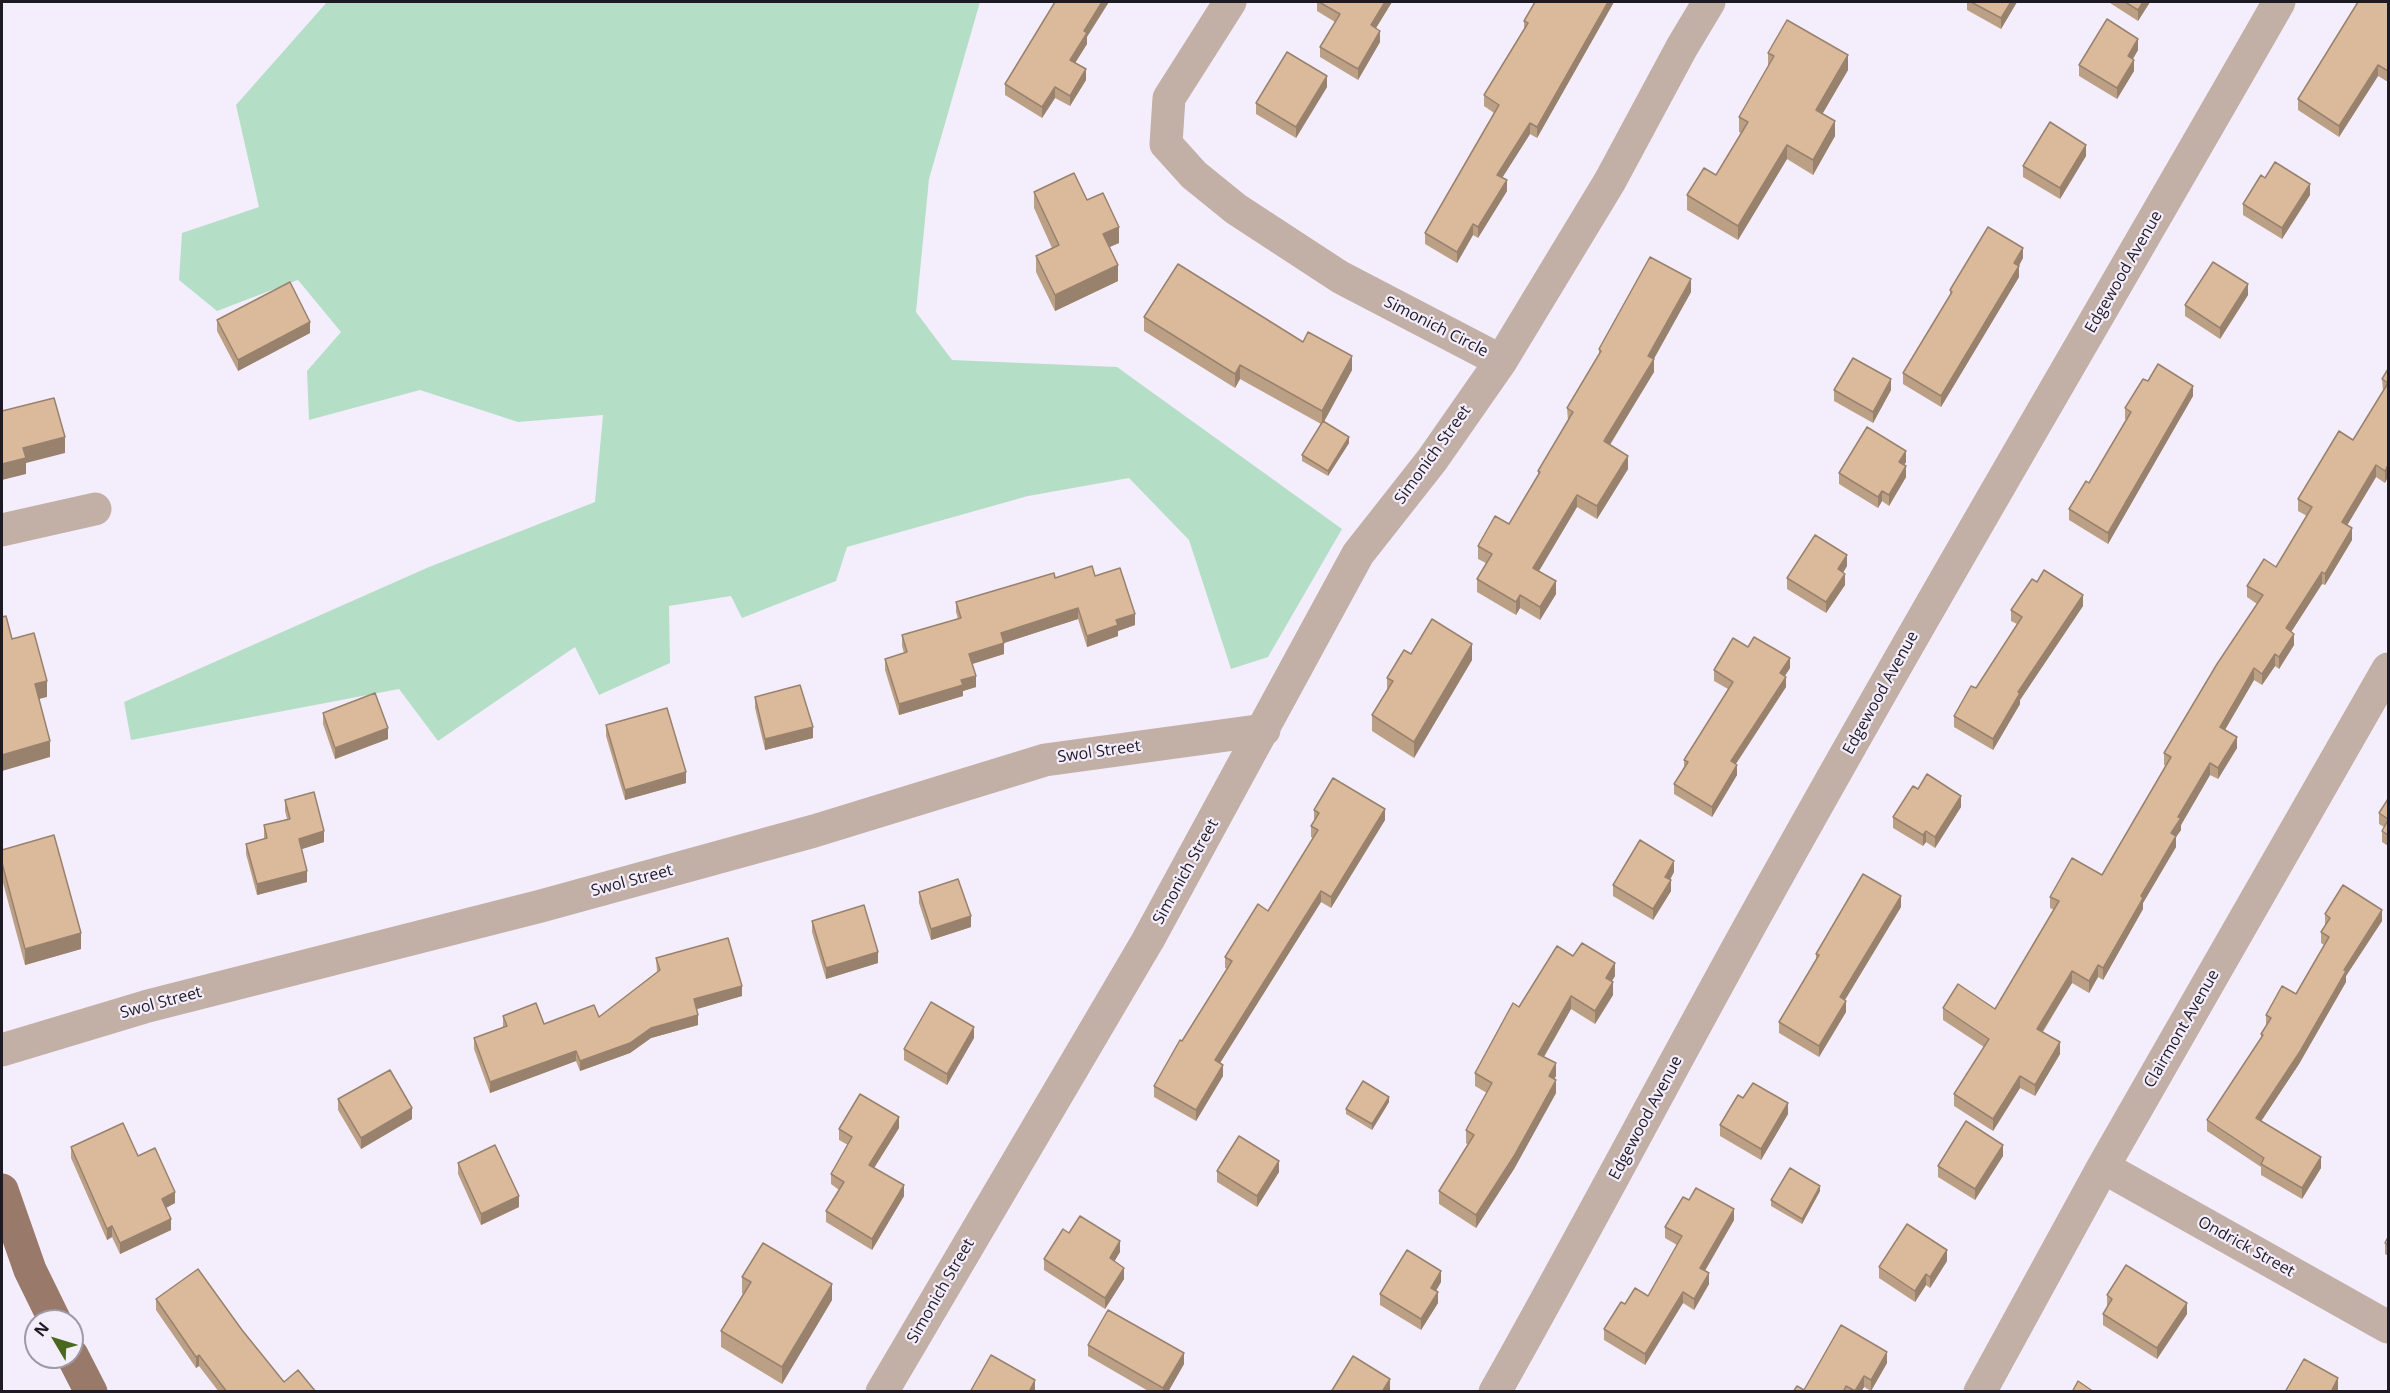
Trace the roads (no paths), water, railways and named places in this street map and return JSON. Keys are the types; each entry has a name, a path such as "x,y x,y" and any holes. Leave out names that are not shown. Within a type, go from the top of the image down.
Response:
{"main road":[{"path":"2,1190 30,1270 49,1309"},
{"path":"79,1369 91,1392"}],"street":[{"name":"Simonich Circle","path":"1230,2 1169,98 1166,144 1194,175 1236,209 1340,277 1501,361 1610,181 1682,47 1709,2"},
{"name":"Edgewood Avenue","path":"1495,1392 1753,921 1957,558 2279,2"},
{"name":"Simonich Street","path":"882,1392 1148,940 1358,554 1432,460 1501,361"},
{"path":"2,530 95,509"},
{"name":"Clairmont Avenue","path":"1980,1392 2103,1167 2388,669"},
{"name":"Swol Street","path":"2,1050 148,1006 541,906 814,831 1045,760 1264,730"},
{"name":"Ondrick Street","path":"2103,1167 2388,1327"}]}
